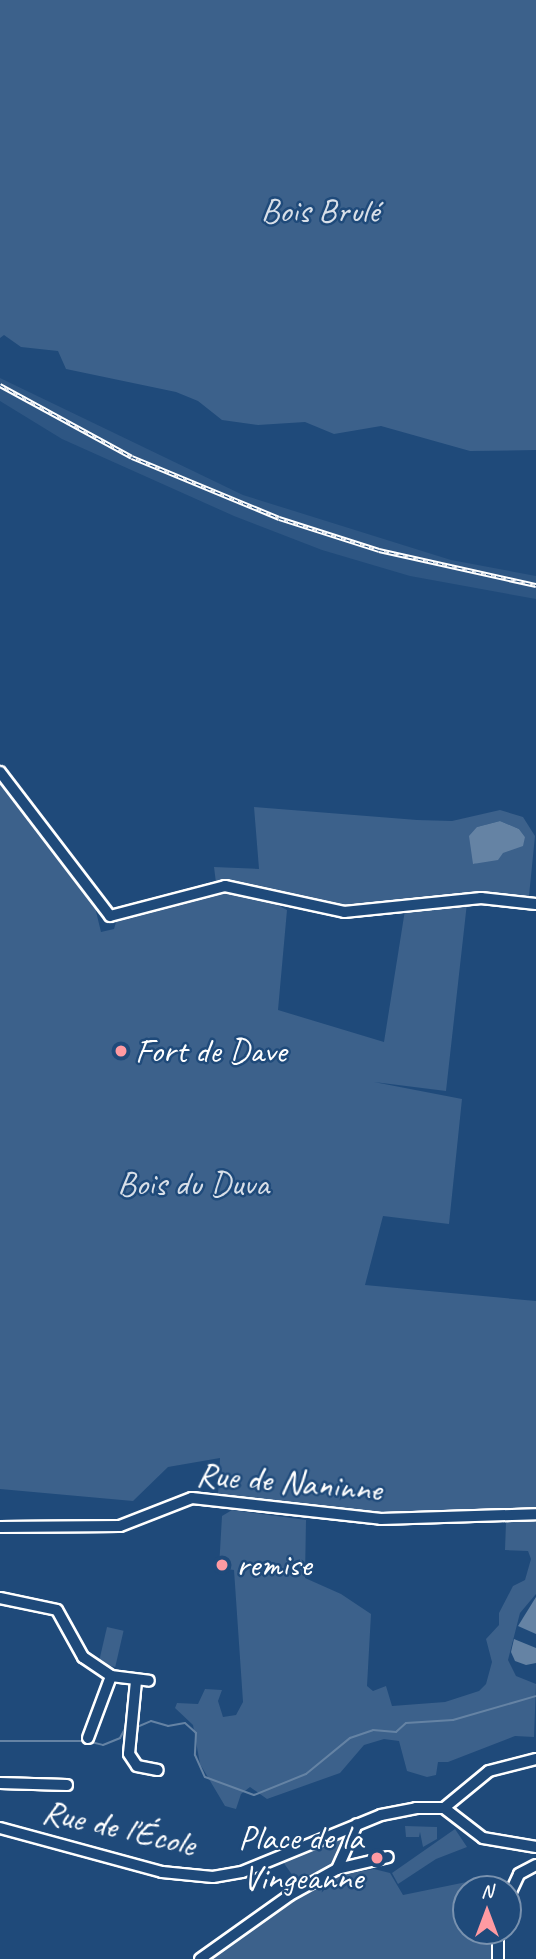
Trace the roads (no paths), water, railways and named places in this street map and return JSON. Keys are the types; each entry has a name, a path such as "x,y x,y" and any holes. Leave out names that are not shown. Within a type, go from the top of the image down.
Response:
{"street":[{"path":"0,772 106,915 108,929"},
{"path":"106,915 225,886 344,912 481,898 536,904"},
{"name":"Rue de Naninne","path":"0,1527 120,1525 192,1498 381,1519 536,1514"},
{"path":"0,1598 61,1613 76,1649 111,1676 149,1681"},
{"path":"88,1738 111,1676"},
{"path":"136,1681 130,1726 133,1763 158,1770"},
{"path":"536,1759 489,1771 444,1808 483,1838 536,1847"},
{"path":"0,1783 67,1785"},
{"name":"Rue de l'École","path":"0,1828 162,1872 213,1877 242,1872 357,1824 404,1810 444,1808"},
{"path":"337,1869 357,1824"},
{"path":"200,1959 337,1869 388,1857"},
{"path":"519,1875 536,1865"}],"waterway":[{"path":"137,1727 151,1721 168,1726 185,1723 196,1733 195,1755 205,1777 254,1795 306,1774 350,1738 373,1730 396,1732 406,1723 453,1720 536,1696"},
{"path":"91,1742 103,1745 120,1738 127,1725"},
{"path":"0,1741 85,1741"}],"railway":[{"path":"0,385 132,457 279,518 379,550 536,585"}],"place":[{"name":"Fort de Dave","path":"121,1051"},
{"name":"remise","path":"222,1565"},
{"name":"Place de la Vingeanne","path":"377,1858"}],"park label":[{"name":"Bois Brulé","path":"320,211"},
{"name":"Bois du Duva","path":"193,1184"}]}
